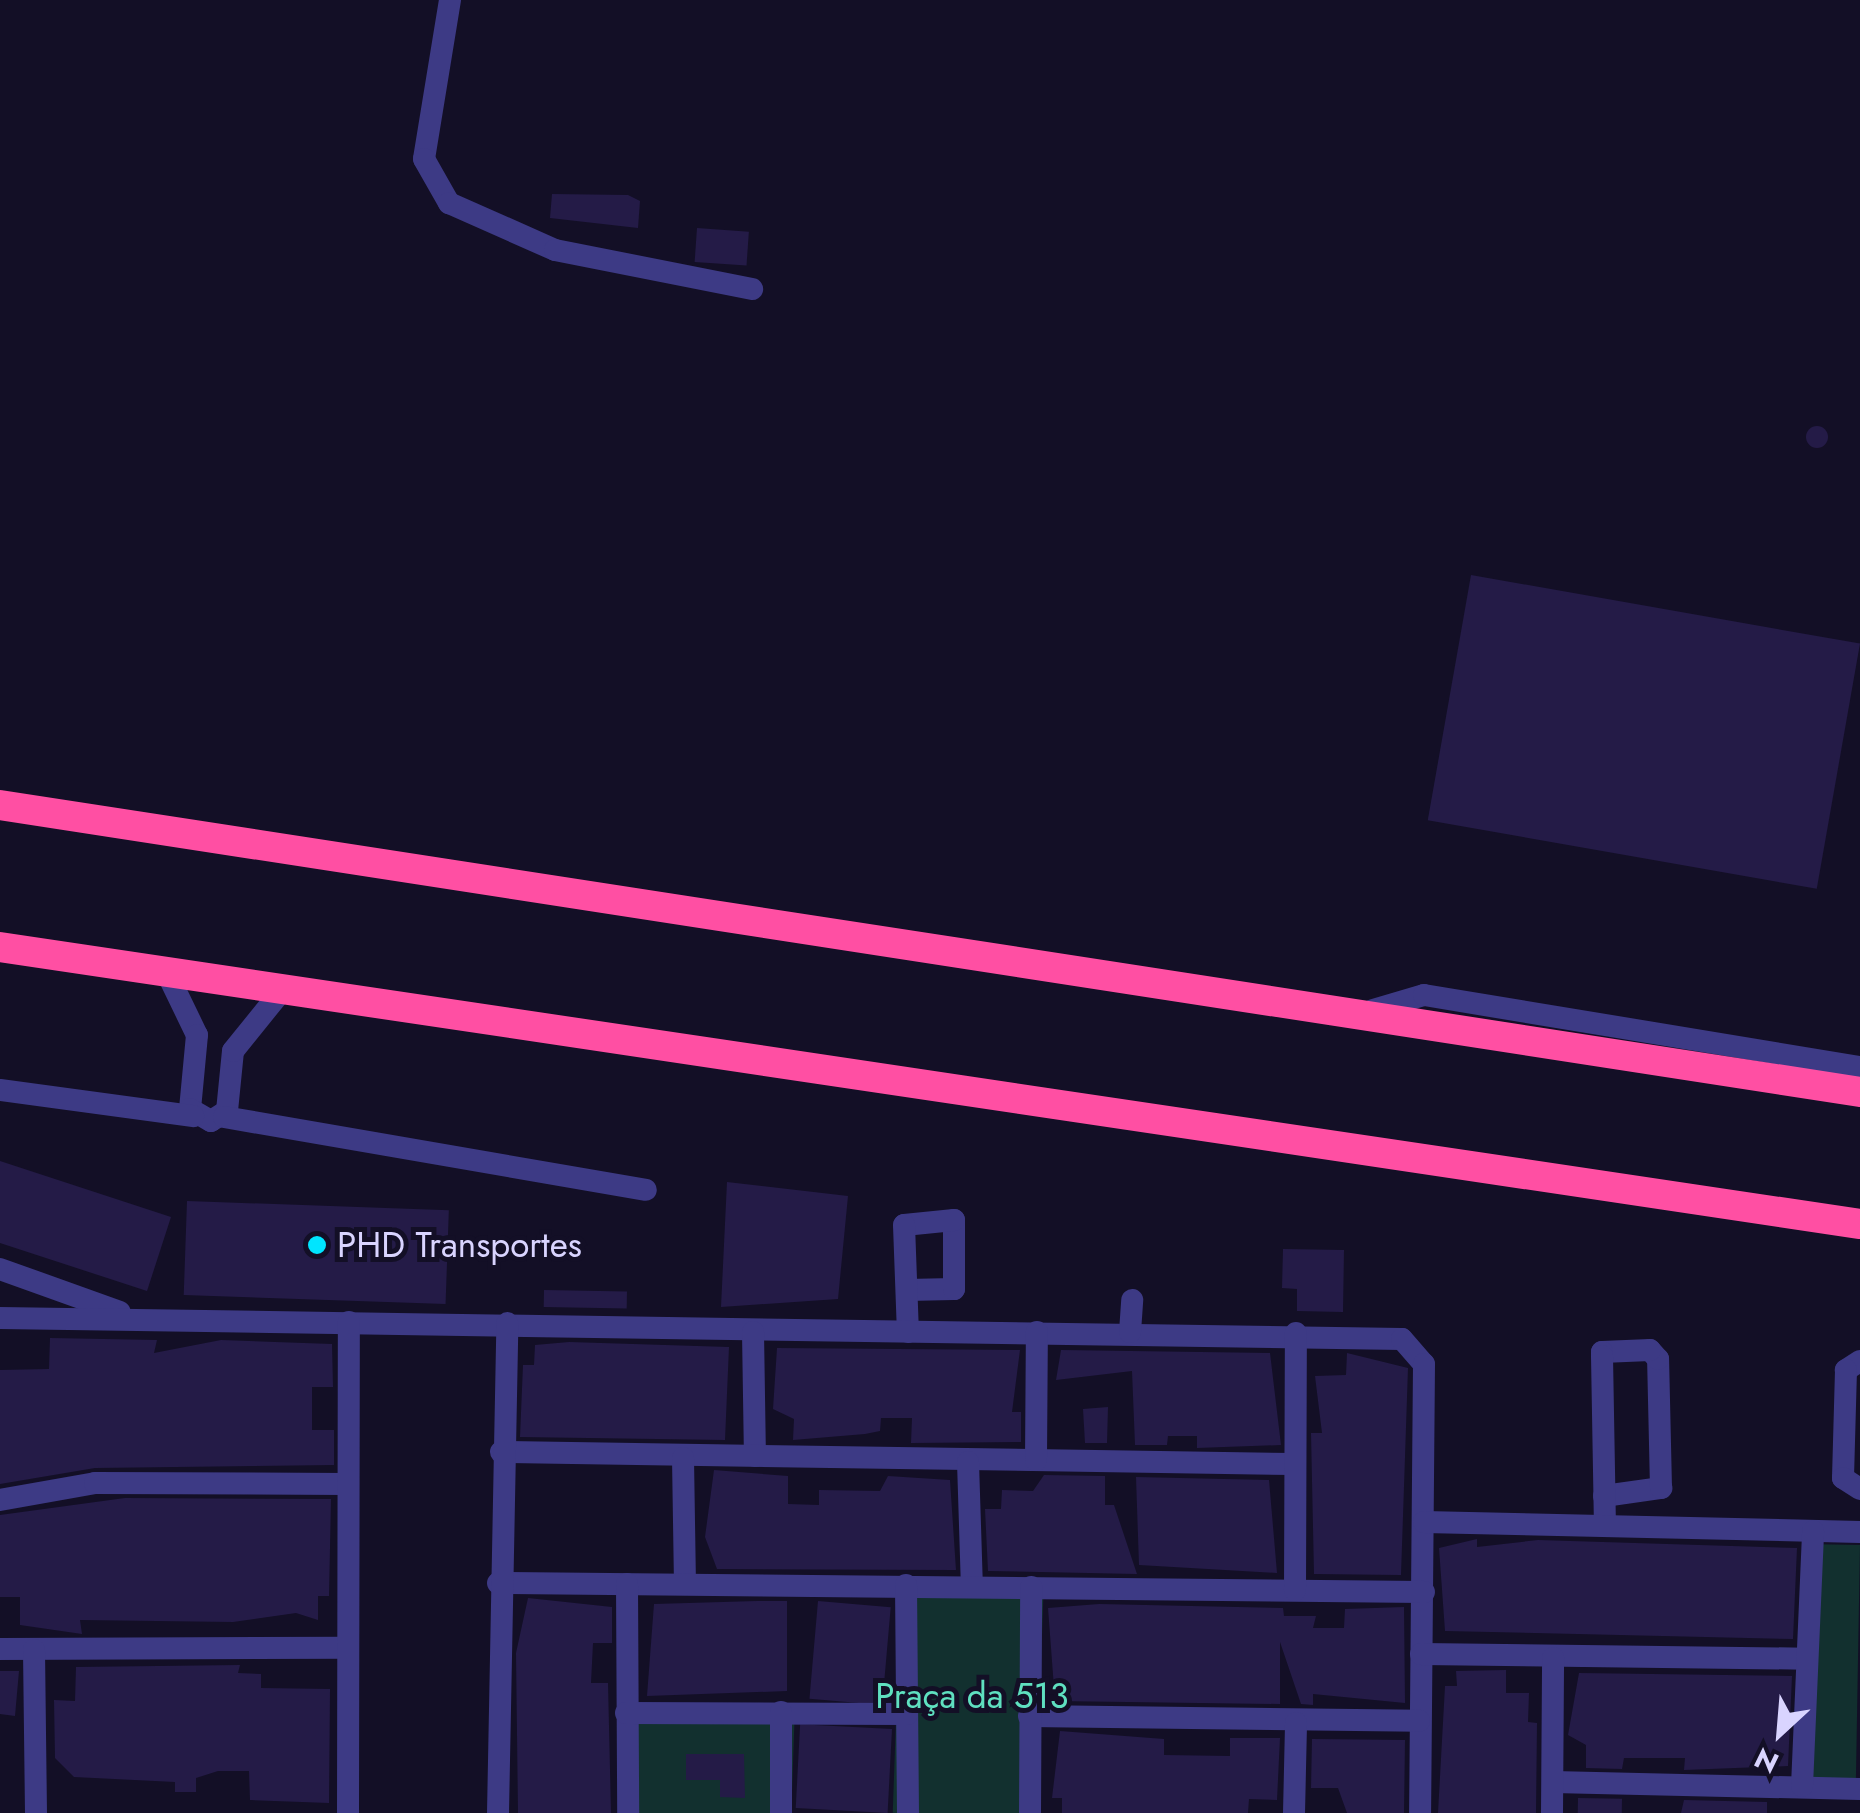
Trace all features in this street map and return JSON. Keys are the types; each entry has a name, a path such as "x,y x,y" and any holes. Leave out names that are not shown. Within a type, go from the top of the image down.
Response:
{"highway":[{"path":"0,805 1373,1010 1860,1092"},
{"path":"0,947 1860,1224"}],"street":[{"path":"450,0 424,159 449,203 556,250 752,290"},
{"path":"166,972 197,1034 193,1116"},
{"path":"224,1117 233,1051 283,989"},
{"path":"1373,1010 1424,995 1860,1067"},
{"path":"0,1090 224,1117 646,1190"},
{"path":"0,1268 127,1316"},
{"path":"906,1290 908,1332"},
{"path":"1130,1332 1132,1300"},
{"path":"0,1318 127,1316 506,1323 753,1332 1388,1334 1414,1349 1424,1364 1420,1813"},
{"path":"348,1813 349,1322"},
{"path":"498,1813 498,1583 506,1323"},
{"path":"753,1332 755,1456"},
{"path":"1036,1460 1037,1332"},
{"path":"1295,1590 1296,1333"},
{"path":"1604,1496 1661,1488 1658,1360 1650,1350 1602,1352 1604,1496 1605,1526"},
{"path":"1860,1361 1846,1370 1843,1478 1860,1489"},
{"path":"501,1452 683,1458 1294,1464"},
{"path":"683,1458 685,1583"},
{"path":"968,1462 972,1586"},
{"path":"0,1500 95,1483 346,1484"},
{"path":"1424,1522 1860,1532"},
{"path":"1802,1786 1813,1531"},
{"path":"498,1583 1424,1592"},
{"path":"627,1584 628,1813"},
{"path":"906,1584 908,1813"},
{"path":"1030,1587 1030,1813"},
{"path":"0,1650 346,1648"},
{"path":"34,1650 36,1813 58,1813"},
{"path":"1421,1654 1806,1659"},
{"path":"1552,1813 1553,1658"},
{"path":"781,1712 781,1813"},
{"path":"626,1713 907,1714"},
{"path":"1030,1716 1296,1723 1419,1721"},
{"path":"1294,1813 1296,1723"},
{"path":"1553,1782 1860,1789"}],"green space":[{"path":"1803,1544 1860,1545 1856,1791 1799,1790"},
{"name":"Praça da 513","path":"901,1576 1044,1581 1036,1813 893,1813"},
{"path":"622,1703 795,1709 791,1813 618,1813"}],"building":[{"path":"552,194 628,195 640,201 638,228 550,218"},
{"path":"697,228 749,232 747,266 695,262"},
{"path":"1813,426 1821,426 1828,437 1821,448 1813,448 1806,441 1806,433"},
{"path":"1471,575 1860,644 1817,889 1428,820"},
{"path":"0,1161 171,1217 147,1291 0,1243"},
{"path":"727,1182 848,1196 838,1299 721,1307"},
{"name":"PHD Transportes","path":"187,1201 449,1210 446,1304 184,1295"},
{"path":"1283,1249 1344,1250 1343,1312 1297,1311 1297,1289 1282,1288"},
{"path":"544,1290 627,1291 627,1308 544,1307"},
{"path":"50,1338 157,1340 154,1353 221,1340 332,1344 333,1387 312,1387 312,1430 334,1430 334,1465 95,1468 0,1484 0,1370 49,1369"},
{"path":"569,1342 729,1347 725,1440 520,1437 523,1365 534,1365 535,1345"},
{"path":"777,1348 1020,1350 1012,1412 1021,1412 1021,1442 911,1443 912,1418 881,1418 880,1431 865,1434 793,1440 794,1419 773,1409"},
{"path":"1061,1350 1270,1353 1281,1445 1197,1448 1197,1436 1168,1436 1167,1445 1135,1445 1132,1371 1056,1380"},
{"path":"1347,1353 1408,1368 1401,1575 1314,1574 1311,1433 1322,1433 1315,1376 1346,1375"},
{"path":"1108,1407 1107,1443 1085,1443 1083,1409"},
{"path":"714,1470 788,1476 788,1504 819,1505 819,1490 880,1491 888,1476 950,1480 956,1570 717,1569 705,1537"},
{"path":"1044,1475 1105,1476 1105,1505 1114,1505 1137,1574 988,1571 985,1509 1001,1509 1002,1490 1033,1491"},
{"path":"1136,1477 1269,1480 1277,1573 1139,1565"},
{"path":"125,1498 331,1499 329,1596 318,1596 318,1620 296,1613 233,1622 80,1620 82,1634 20,1625 20,1597 0,1597 0,1515"},
{"path":"1477,1539 1477,1547 1538,1540 1797,1548 1793,1639 1445,1631 1439,1548"},
{"path":"528,1598 612,1607 612,1643 593,1643 591,1683 608,1683 611,1813 518,1813 516,1653"},
{"path":"787,1601 787,1691 647,1696 654,1604"},
{"path":"818,1601 891,1607 882,1705 809,1699"},
{"path":"1099,1604 1283,1608 1284,1616 1316,1616 1313,1628 1344,1628 1345,1609 1404,1607 1405,1703 1313,1694 1313,1705 1301,1704 1280,1642 1280,1704 1055,1701 1048,1608"},
{"path":"240,1665 238,1673 261,1674 261,1688 330,1689 329,1803 250,1800 249,1771 218,1771 196,1778 196,1792 175,1792 175,1782 74,1777 55,1758 54,1700 75,1701 76,1667"},
{"path":"1506,1670 1506,1693 1529,1693 1528,1722 1537,1723 1536,1813 1438,1813 1445,1686 1457,1686 1456,1671"},
{"path":"0,1671 19,1671 15,1716 0,1714"},
{"path":"1579,1673 1792,1676 1788,1766 1684,1770 1685,1758 1624,1758 1622,1769 1586,1768 1586,1745 1568,1735"},
{"path":"800,1724 892,1729 888,1813 796,1808"},
{"path":"1060,1731 1164,1739 1164,1755 1230,1756 1230,1738 1280,1738 1277,1800 1249,1799 1248,1813 1062,1813 1062,1798 1052,1798"},
{"path":"1312,1739 1405,1740 1404,1813 1347,1813 1338,1788 1311,1788"},
{"path":"686,1754 744,1754 745,1798 720,1797 720,1780 686,1780"},
{"path":"1578,1798 1622,1799 1622,1813 1578,1813"},
{"path":"1684,1800 1767,1802 1767,1813 1681,1813"}],"place":[{"name":"PHD Transportes","path":"317,1245"}]}
